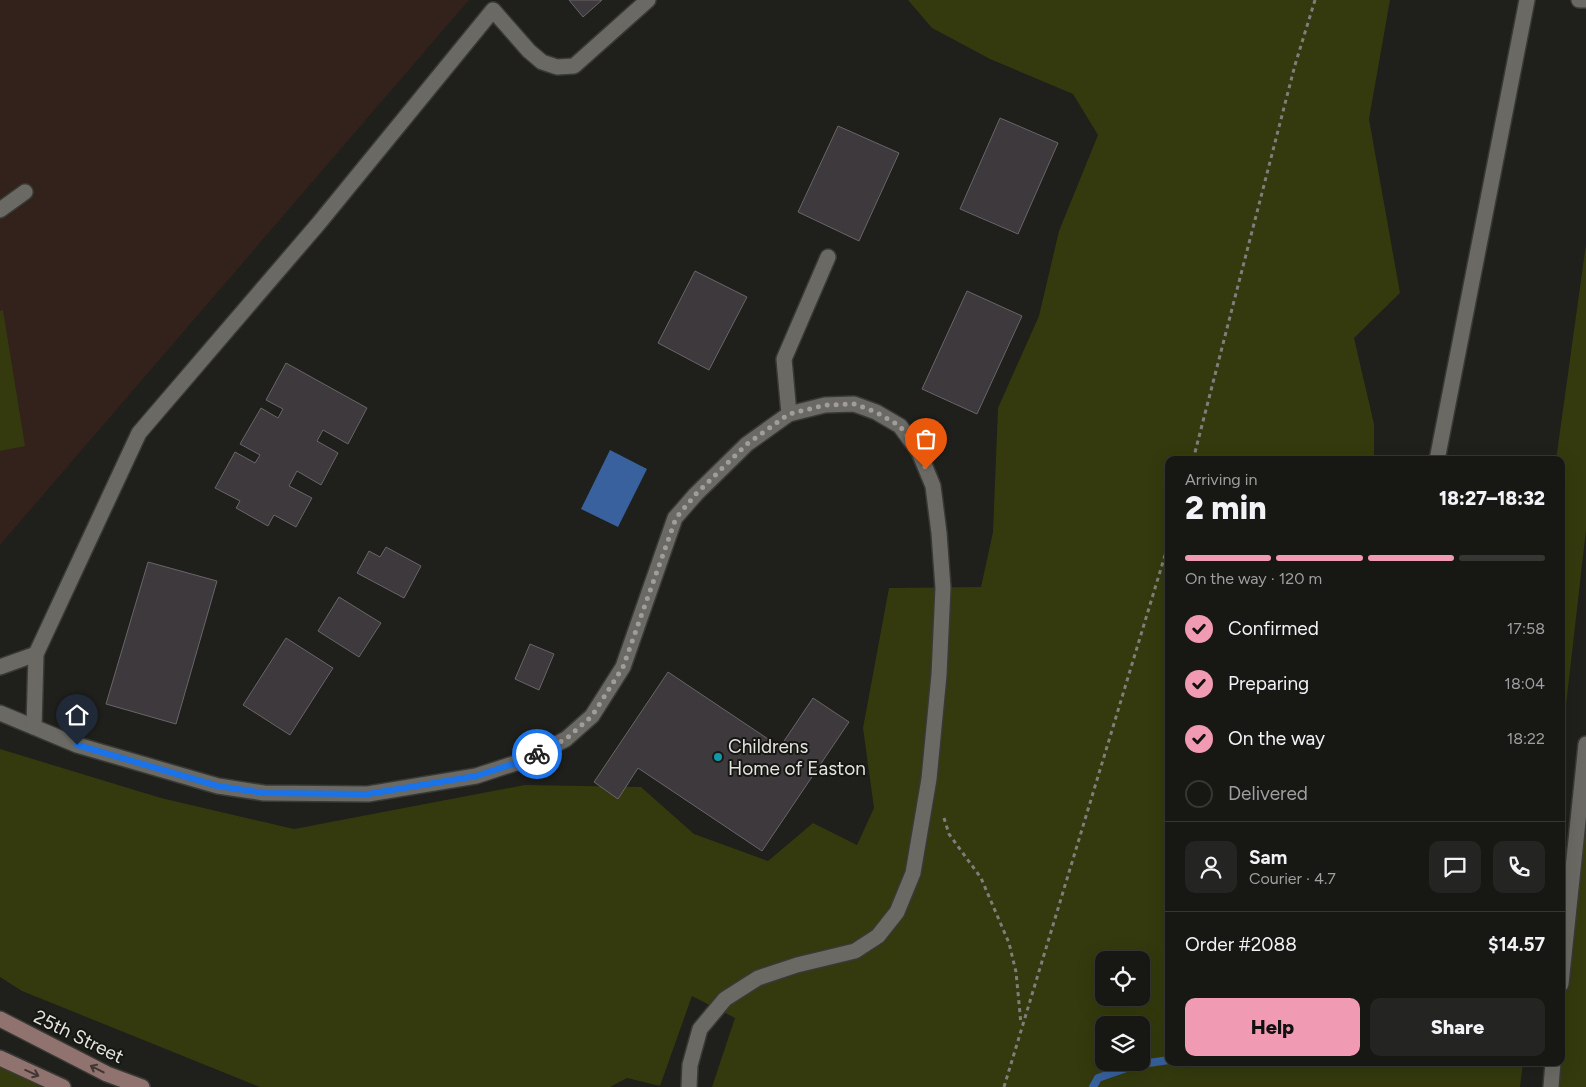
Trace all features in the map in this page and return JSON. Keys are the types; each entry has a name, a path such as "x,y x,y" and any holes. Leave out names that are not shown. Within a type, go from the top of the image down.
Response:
{"main road":[{"name":"25th Street","path":"0,1019 107,1074 142,1087"},
{"path":"0,1058 64,1087"}],"street":[{"path":"34,727 36,654 139,433 319,223 493,10 529,51 542,62 557,67 574,66 648,0"},
{"path":"1438,456 1527,0"},
{"path":"1579,0 1586,0"},
{"path":"0,210 25,192"},
{"path":"789,414 784,360 828,257"},
{"path":"0,713 77,745 210,784 264,793 368,794 476,776 528,759 566,739 592,716 623,667 676,518 696,494 747,444 789,414 826,405 854,404 876,412 900,426 919,452 933,486 939,533 942,588 940,676 929,779 913,874 897,912 878,936 855,951 797,965 758,978 725,999 700,1029 690,1065 689,1087"},
{"path":"0,667 36,654"},
{"path":"1565,946 1586,744"},
{"path":"1550,1087 1553,1066"}],"path":[{"path":"1194,456 1295,65 1315,0"},
{"path":"1004,1087 1165,555"},
{"path":"943,816 949,834 981,878 1008,943 1016,972 1022,1027"}],"shaded area":[{"path":"0,0 469,0 0,545"}],"green space":[{"path":"908,0 1390,0 1369,119 1400,293 1354,338 1374,424 1374,456 1165,456 1165,1066 1523,1066 1520,1087 712,1087 735,1018 692,996 660,1086 627,1078 610,1087 260,1087 22,991 0,977 0,749 161,798 294,829 525,785 641,787 694,834 768,861 813,823 857,845 874,808 863,728 889,588 981,587 993,532 998,408 1039,316 1059,231 1098,135 1073,94 990,59 932,28"},
{"path":"1586,244 1586,530 1565,714 1565,456 1557,456"},
{"path":"3,310 25,446 0,451 0,311"},
{"path":"1586,744 1586,1087 1551,1087 1553,1066 1565,1066 1565,945"},
{"path":"0,1062 56,1087 0,1087"}],"water":[{"path":"610,450 647,469 618,527 581,509"}],"building":[{"path":"569,0 602,0 583,17"},
{"path":"1000,118 1058,143 1018,234 960,209"},
{"path":"838,126 899,153 859,241 798,212"},
{"path":"695,271 747,297 709,370 658,343"},
{"path":"967,291 1022,316 977,414 922,389"},
{"path":"286,363 367,408 348,444 323,430 317,441 338,453 321,485 297,471 289,486 312,498 296,527 274,515 268,526 236,508 240,501 215,488 235,452 255,463 260,455 240,444 261,408 278,418 283,409 266,400"},
{"path":"386,547 421,566 404,598 357,573 369,551 380,557"},
{"path":"148,562 217,581 176,724 106,704"},
{"path":"339,597 381,623 359,657 318,631"},
{"path":"286,638 333,668 290,735 243,705"},
{"path":"530,644 554,654 539,690 515,679"},
{"name":"Childrens Home of Easton","path":"668,672 780,747 813,698 849,722 762,851 638,768 618,799 594,782"}],"waterway":[{"path":"1093,1087 1098,1078 1135,1065 1165,1061"}],"way so far":[{"path":"537,754 566,739 592,716 623,667 676,518 696,494 747,444 789,414 826,405 854,404 876,412 900,426 919,452 926,469"}],"place":[{"name":"Childrens Home of Easton","path":"718,757"}],"route":[{"path":"77,745 218,786 264,793 368,794 476,776 528,759 537,754"}]}
